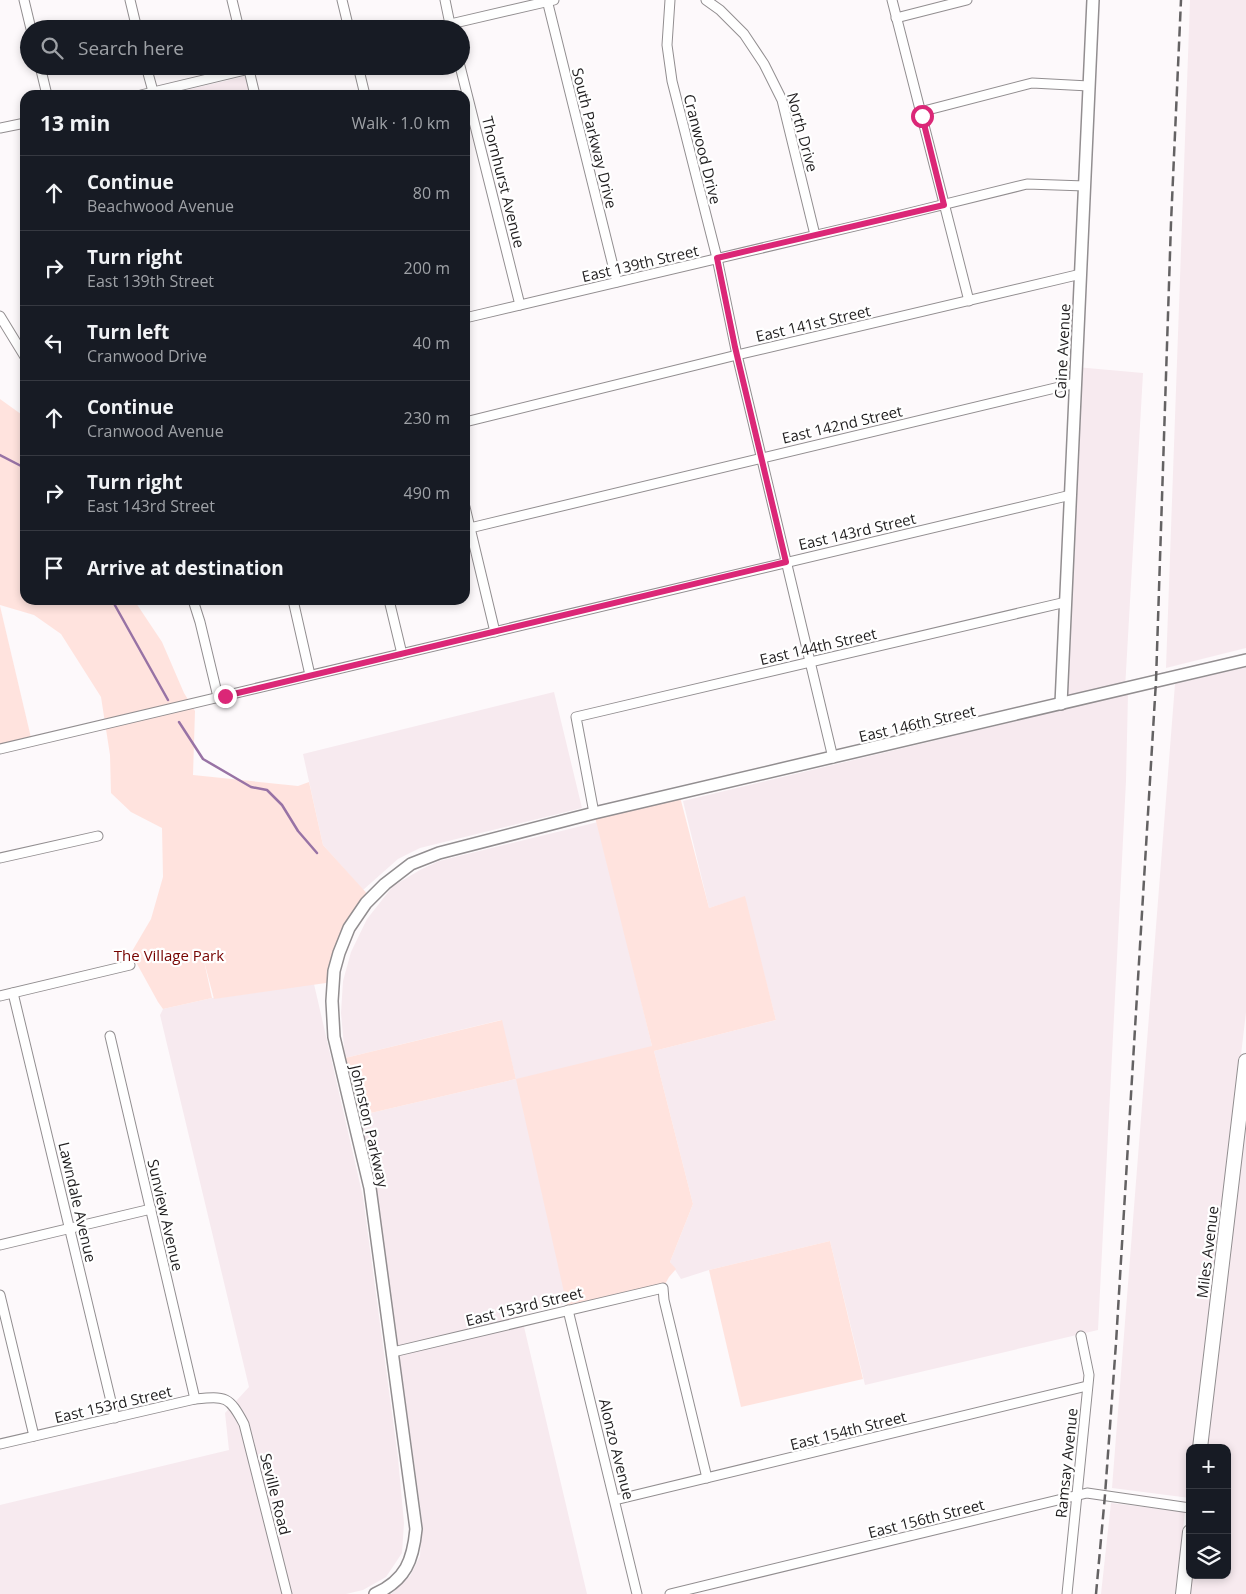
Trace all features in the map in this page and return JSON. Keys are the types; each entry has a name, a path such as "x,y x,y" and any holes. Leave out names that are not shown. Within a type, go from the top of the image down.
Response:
{"main road":[{"name":"Miles Avenue","path":"1201,1444 1244,1097 1246,1061"},
{"path":"1183,1594 1190,1534"}],"street":[{"path":"24,0 29,20"},
{"path":"130,0 135,20"},
{"path":"232,0 237,20"},
{"path":"342,0 347,20"},
{"path":"445,0 449,20"},
{"path":"470,21 549,0"},
{"name":"South Parkway Drive","path":"549,0 617,282"},
{"name":"Cranwood Drive","path":"670,0 667,45 672,81 717,258 737,356 833,758"},
{"name":"North Drive","path":"706,0 720,10 744,34 764,64 782,100 815,235"},
{"path":"892,0 969,301"},
{"path":"896,18 967,0"},
{"name":"Caine Avenue","path":"1061,704 1093,0"},
{"path":"42,75 46,90"},
{"path":"148,75 152,90"},
{"path":"168,90 222,75"},
{"path":"250,75 254,90"},
{"path":"360,75 364,90"},
{"name":"Thornhurst Avenue","path":"462,75 466,90"},
{"path":"920,112 1032,83 1089,86"},
{"name":"Thornhurst Avenue","path":"470,106 520,305"},
{"path":"0,128 20,124"},
{"name":"East 139th Street","path":"470,317 1028,184 1085,186"},
{"name":"East 141st Street","path":"470,421 1081,274"},
{"path":"0,316 20,349"},
{"name":"East 142nd Street","path":"470,528 1076,382"},
{"name":"East 143rd Street","path":"0,749 1071,495"},
{"path":"470,528 495,632"},
{"name":"East 144th Street","path":"594,813 576,716 1066,602"},
{"path":"194,605 200,622 218,697"},
{"path":"294,605 310,676"},
{"path":"390,605 402,654"},
{"name":"East 146th Street","path":"594,813 1246,660"},
{"name":"Johnston Parkway","path":"375,1594 384,1590 400,1577 409,1564 414,1549 416,1529 370,1188 334,1037 332,1001 334,971 339,953 350,928 366,903 385,884 411,864 439,853 594,813"},
{"path":"0,858 98,836"},
{"path":"0,996 130,965"},
{"name":"Lawndale Avenue","path":"13,993 115,1418"},
{"name":"Sunview Avenue","path":"110,1036 195,1400"},
{"path":"0,1245 151,1209"},
{"name":"East 153rd Street","path":"393,1352 663,1288 666,1309 707,1478"},
{"path":"0,1295 34,1436"},
{"name":"Alonzo Avenue","path":"568,1310 637,1594"},
{"name":"Ramsay Avenue","path":"1067,1594 1089,1375 1081,1336"},
{"name":"East 154th Street","path":"615,1500 1087,1386"},
{"name":"East 153rd Street","path":"0,1444 195,1400 216,1397 232,1403"},
{"name":"Seville Road","path":"232,1403 244,1424 287,1594"},
{"name":"East 156th Street","path":"670,1594 1087,1493 1186,1507"}],"shaded area":[{"path":"1190,0 1246,0 1246,648 1166,668"},
{"path":"246,76 250,90 186,90"},
{"path":"1076,367 1143,373 1125,689 1061,704"},
{"path":"1246,667 1246,1012 1195,1444 1186,1444 1186,1497 1112,1488 1175,684"},
{"path":"554,692 582,808 420,848 398,859 363,890 323,845 303,754"},
{"path":"1128,694 1126,781 1098,1330 865,1385 830,1241 709,1270 681,1279 670,1262 693,1204 654,1051 776,1020 744,897 709,908 683,801"},
{"path":"598,822 652,1046 568,1303 521,1314 587,1594 391,1594 410,1576 420,1556 422,1520 377,1194 358,1116 516,1079 501,1020 345,1058 341,1013 343,981 351,952 367,919 393,886 439,861"},
{"path":"314,984 363,1197 398,1458 404,1523 402,1553 386,1577 363,1590 346,1594 0,1594 0,1505 229,1450 225,1413 249,1387 160,1015 163,1009 212,998"},
{"path":"1246,1098 1246,1594 1183,1594 1189,1579 1231,1579 1231,1444 1201,1444"},
{"path":"1111,1503 1185,1512 1175,1594 1101,1594"}],"green space":[{"name":"The Village Park","path":"0,399 20,413 20,605 137,605 162,642 184,693 195,711 193,775 298,786 309,782 323,845 371,898 349,928 333,982 214,999 204,961 212,998 163,1009 131,953 151,919 163,877 162,828 131,812 111,793 110,755 101,697 61,634 34,615 0,605"},
{"path":"0,606 32,742 0,749"},
{"path":"679,793 709,908 745,896 776,1020 654,1051 693,1204 670,1262 676,1269 663,1288 568,1310 516,1079 652,1046 594,813"},
{"path":"502,1020 516,1079 358,1116 345,1058"},
{"path":"830,1241 863,1379 741,1407 709,1270"}],"waterway":[{"path":"0,455 20,465"},
{"path":"115,605 168,700"},
{"path":"179,722 203,759 251,787 267,790 282,805 298,831 317,853"}],"railway":[{"path":"1096,1594 1116,1343 1156,681 1171,223 1181,0"}],"route":[{"path":"225,696 786,562 735,347 717,258 944,205 922,116"}]}
